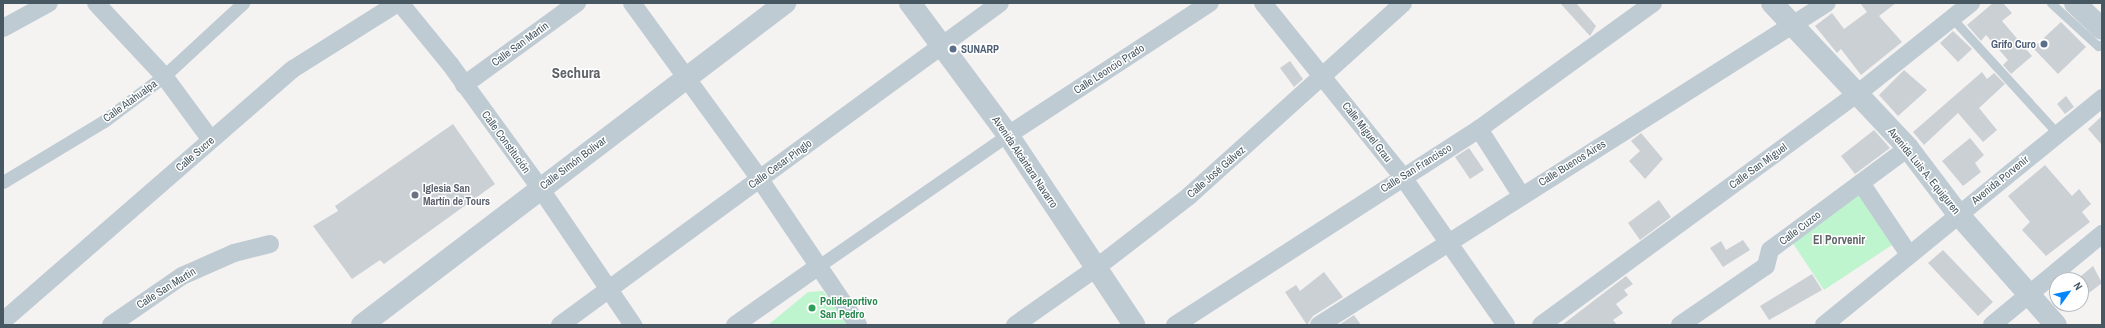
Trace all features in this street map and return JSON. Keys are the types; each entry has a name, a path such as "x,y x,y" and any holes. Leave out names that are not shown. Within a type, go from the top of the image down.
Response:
{"street":[{"path":"3,28 50,3"},
{"path":"96,3 164,76 211,140"},
{"name":"Calle Atahualpa","path":"3,182 104,121 164,76 243,3"},
{"name":"Calle Constitución","path":"399,3 464,85 540,188 610,288 633,325"},
{"name":"Calle Sucre","path":"3,321 293,69 399,3"},
{"name":"Calle San Martin","path":"464,85 577,3"},
{"path":"632,3 759,178 820,265 858,325"},
{"name":"Calle Simón Bolivar","path":"362,325 685,77 785,3"},
{"name":"Avenida Alcántara Navarro","path":"910,3 1008,136 1134,325"},
{"name":"Calle Cesar Pinglo","path":"560,325 1000,3"},
{"name":"Calle Leoncio Prado","path":"1008,136 1210,3"},
{"name":"Calle Miguel Grau","path":"1263,3 1402,176 1506,325"},
{"name":"Calle José Gálvez","path":"1015,325 1096,268 1189,196 1403,3"},
{"name":"Calle San Francisco","path":"1175,325 1402,176 1479,129 1653,3"},
{"name":"Avenida Luis A. Equiguren","path":"1772,3 1908,148 1958,214 2056,325"},
{"name":"Calle Buenos Aires","path":"1319,325 1448,240 1827,3"},
{"name":"Calle San Miguel","path":"1541,325 1857,94 1971,3"},
{"path":"2075,3 2102,29"},
{"name":"Avenida Porvenir","path":"1824,325 1908,253 2102,98"},
{"path":"1479,129 1521,195"},
{"path":"735,325 1008,136"},
{"name":"Calle Cuzco","path":"1680,325 1766,266 1770,250 1908,148"},
{"path":"1861,183 1908,253"},
{"path":"1992,325 2102,234"},
{"name":"Calle San Martin","path":"111,325 182,276 234,253 270,244"}],"lane":[{"path":"2051,3 2098,46 2102,44"},
{"path":"1952,18 2058,134"}],"green space":[{"path":"1859,192 1892,245 1824,290 1792,242"},
{"name":"Polideportivo San Pedro","path":"823,291 849,325 768,325 808,292"}],"building":[{"path":"1560,3 1576,3 1596,26 1590,36"},
{"path":"1860,3 1896,3 1879,16 1902,42 1861,75 1841,49 1837,53 1815,26 1832,13 1844,29 1867,12"},
{"path":"1993,3 2003,3 2012,13 2002,21 2032,56 2011,74 2003,65 2008,60 1986,35 1981,41 1967,25"},
{"path":"2061,22 2086,47 2058,74 2033,48"},
{"path":"1953,31 1972,49 1958,62 1940,43"},
{"path":"1290,61 1303,79 1294,87 1280,68"},
{"path":"1904,70 1927,90 1898,116 1879,95"},
{"path":"1982,72 1987,79 1994,73 2005,84 1979,108 1997,130 1983,142 1958,113 1924,145 1913,132"},
{"path":"2066,96 2074,107 2065,114 2057,104"},
{"path":"2102,116 2102,145 2088,129"},
{"name":"Iglesia San Martín de Tours","path":"453,124 495,184 384,264 380,260 352,279 313,226 338,211 335,206"},
{"path":"1874,130 1890,148 1855,174 1841,156"},
{"path":"1641,133 1663,159 1645,179 1629,161 1640,151 1631,141"},
{"path":"1970,138 1984,155 1975,163 1981,172 1963,186 1942,161"},
{"path":"1469,148 1484,170 1470,179 1455,157"},
{"path":"2045,165 2072,196 2079,189 2091,204 2082,212 2090,222 2046,256 2022,230 2030,222 2008,196"},
{"path":"1659,200 1671,217 1640,240 1628,223"},
{"path":"1743,240 1750,250 1723,267 1710,248 1721,241 1726,250"},
{"path":"1943,250 1993,302 1978,316 1928,263"},
{"path":"2093,266 2102,283 2089,293 2089,272 2086,272"},
{"path":"1324,272 1343,297 1313,316 1307,325 1285,292 1296,285 1300,291"},
{"path":"1812,274 1822,290 1769,320 1760,306"},
{"path":"1626,276 1633,284 1624,290 1628,295 1616,304 1623,313 1613,320 1617,325 1562,325"},
{"path":"1354,315 1361,325 1339,325"}],"place":[{"name":"Grifo Curo","path":"2044,44"},
{"name":"SUNARP","path":"953,49"},
{"name":"Iglesia San Martín de Tours","path":"415,195"},
{"name":"Polideportivo San Pedro","path":"812,308"}],"district":[{"name":"Sechura","path":"576,73"},
{"name":"El Porvenir","path":"1839,241"}]}
